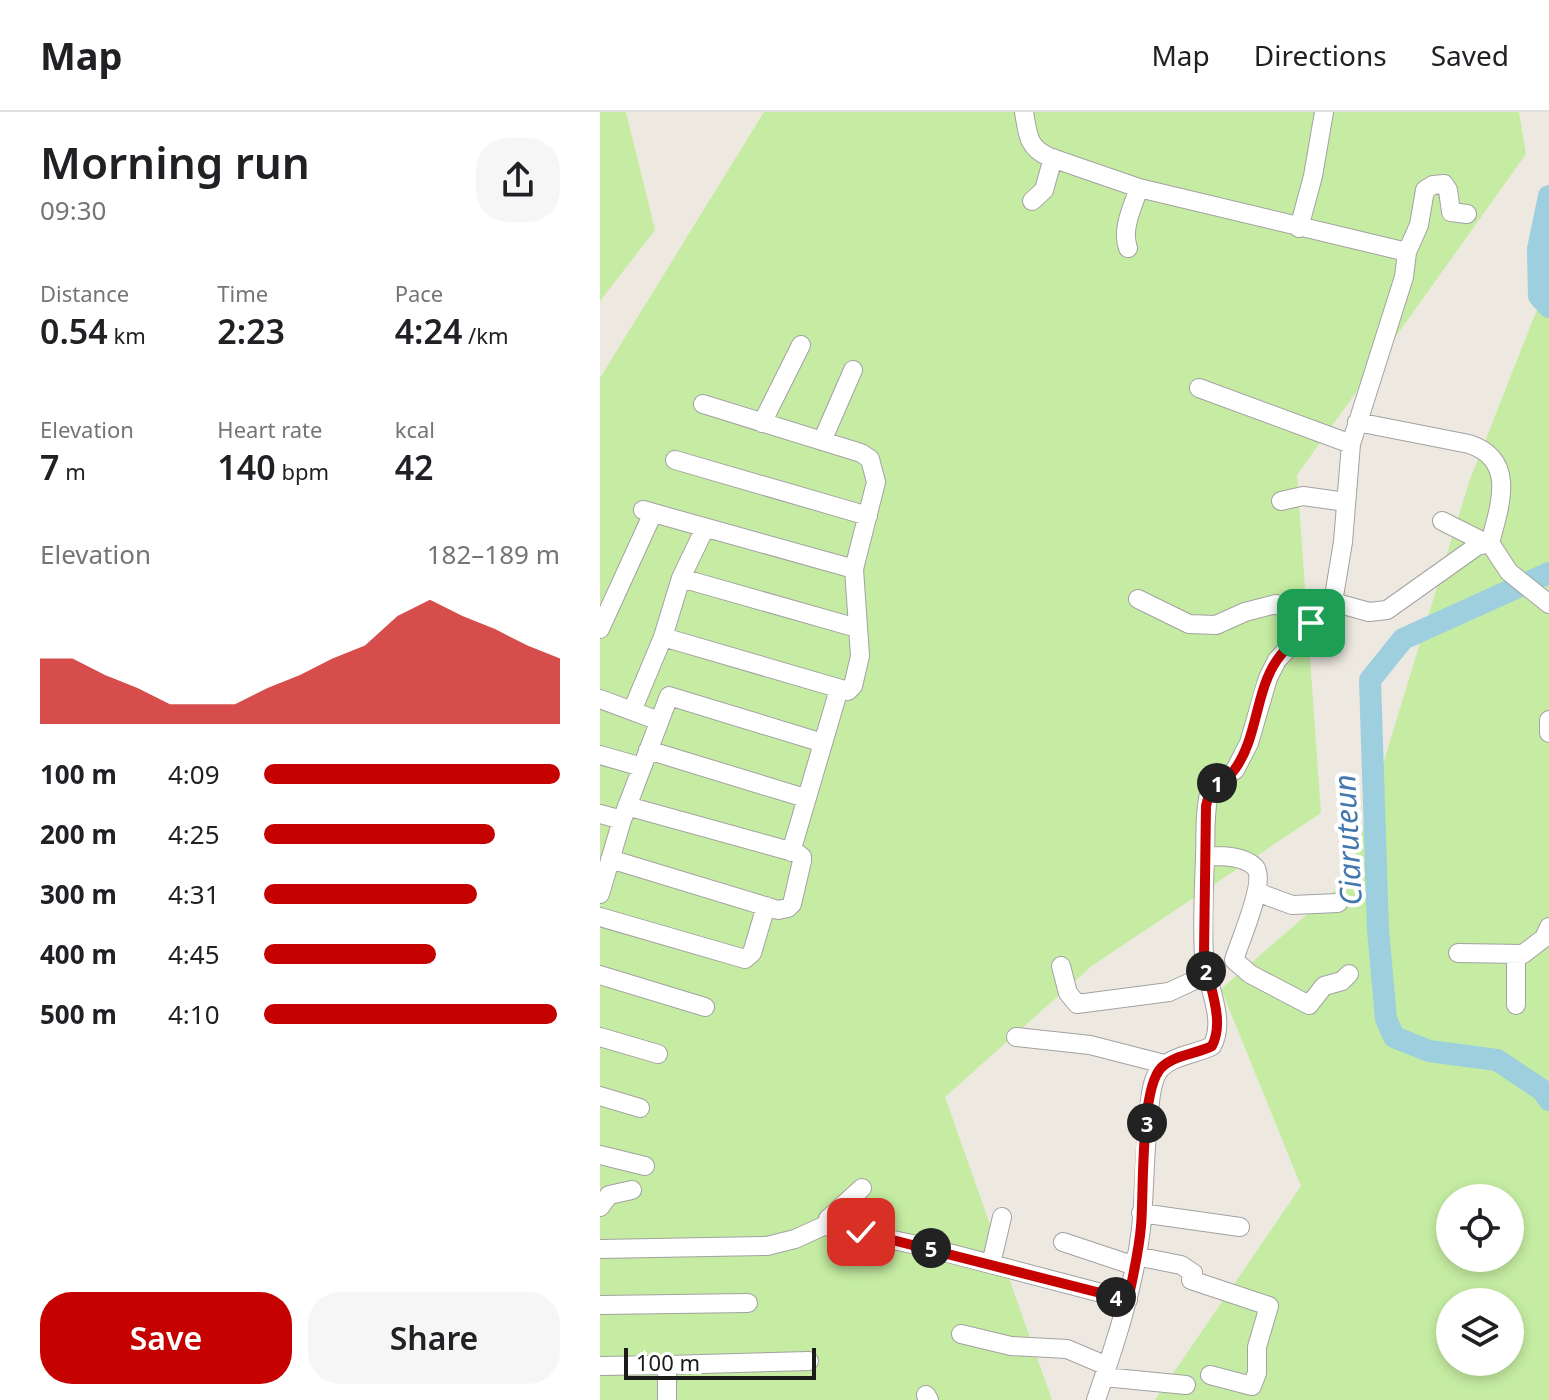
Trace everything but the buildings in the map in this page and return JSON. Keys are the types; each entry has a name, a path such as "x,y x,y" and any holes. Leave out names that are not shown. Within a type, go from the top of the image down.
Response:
{"street":[{"path":"1024,112 1032,146 1053,158 1139,188 1407,252"},
{"path":"1299,228 1313,176 1324,112"},
{"path":"1042,197 1053,158"},
{"path":"1096,1400 1128,1300 1136,1261 1143,1155 1158,1072 1164,1064 1212,1046 1218,1036 1218,1020 1206,975 1203,896 1209,794 1215,784 1235,770 1249,743 1268,678 1277,660 1333,602 1351,444 1404,277 1407,252 1419,225 1425,190 1444,184 1448,190 1451,212 1467,214"},
{"path":"1128,248 1126,229 1139,188"},
{"path":"762,423 801,345"},
{"path":"822,441 853,370"},
{"path":"1199,388 1351,444"},
{"path":"663,637 848,691 853,686 860,656 854,569 876,482 870,459 861,453 703,404"},
{"path":"1357,422 1469,444 1484,449 1493,457 1501,478 1501,495 1488,543"},
{"path":"675,460 868,516"},
{"path":"1281,501 1303,496 1346,502"},
{"path":"600,629 648,512 854,569"},
{"path":"1442,521 1488,543 1509,572 1546,602"},
{"path":"632,711 663,637 681,578 705,528"},
{"path":"1333,602 1369,612 1387,610 1477,546 1488,543"},
{"path":"681,578 857,628"},
{"path":"1138,599 1189,624 1216,625 1245,612 1276,604 1311,623"},
{"path":"791,852 839,689"},
{"path":"600,894 624,813 669,696 823,743"},
{"path":"600,699 659,721"},
{"path":"1549,720 1549,733"},
{"path":"600,755 645,758 805,798"},
{"path":"600,814 624,813 802,857 792,904 783,910 605,869"},
{"path":"1205,856 1232,856 1254,867 1258,883 1234,960 1250,974 1309,1005 1324,986 1342,981 1349,974"},
{"path":"1258,883 1292,905 1338,903"},
{"path":"600,917 745,959 752,953 766,906"},
{"path":"1458,953 1523,954 1544,938 1549,927"},
{"path":"1516,954 1516,1005"},
{"path":"1061,966 1068,993 1077,1004 1169,992 1206,975"},
{"path":"600,975 705,1007"},
{"path":"600,1037 658,1054"},
{"path":"1016,1037 1090,1045 1164,1064"},
{"path":"600,1098 640,1108"},
{"path":"600,1155 645,1166"},
{"path":"828,1224 832,1213 862,1188"},
{"path":"600,1207 609,1195 632,1190"},
{"path":"1141,1213 1240,1227"},
{"path":"991,1264 1002,1217"},
{"path":"600,1249 767,1246 795,1239 828,1224"},
{"path":"828,1224 830,1227 861,1232 1128,1300"},
{"path":"1063,1242 1136,1261 1181,1265 1193,1273 1191,1280 1269,1306 1257,1347 1257,1373 1252,1386 1210,1375"},
{"path":"600,1305 748,1303"},
{"path":"961,1334 1019,1348 1067,1349 1105,1372 1186,1385"},
{"path":"600,1366 809,1361"},
{"path":"667,1365 667,1400"}],"green space":[{"path":"600,112 626,112 655,230 600,301"},
{"path":"764,112 1519,112 1526,154 1297,475 1321,813 1093,965 945,1097 1052,1400 600,1400 600,378"},
{"path":"1549,279 1549,1400 1155,1400 1301,1186 1221,989 1348,879 1469,482"}],"waterway":[{"name":"Ciaruteun","path":"1549,196 1538,249 1539,296 1549,307"},
{"name":"Ciaruteun","path":"1549,573 1403,639 1370,680 1378,930 1386,1019 1394,1037 1429,1051 1497,1060 1542,1090 1549,1100"}],"route":[{"path":"861,1232 1128,1300 1141,1227 1143,1155 1154,1083 1164,1064 1212,1046 1218,1036 1218,1020 1206,975 1204,954 1203,896 1209,794 1215,784 1235,770 1249,743 1268,678 1277,660 1311,623"}]}
